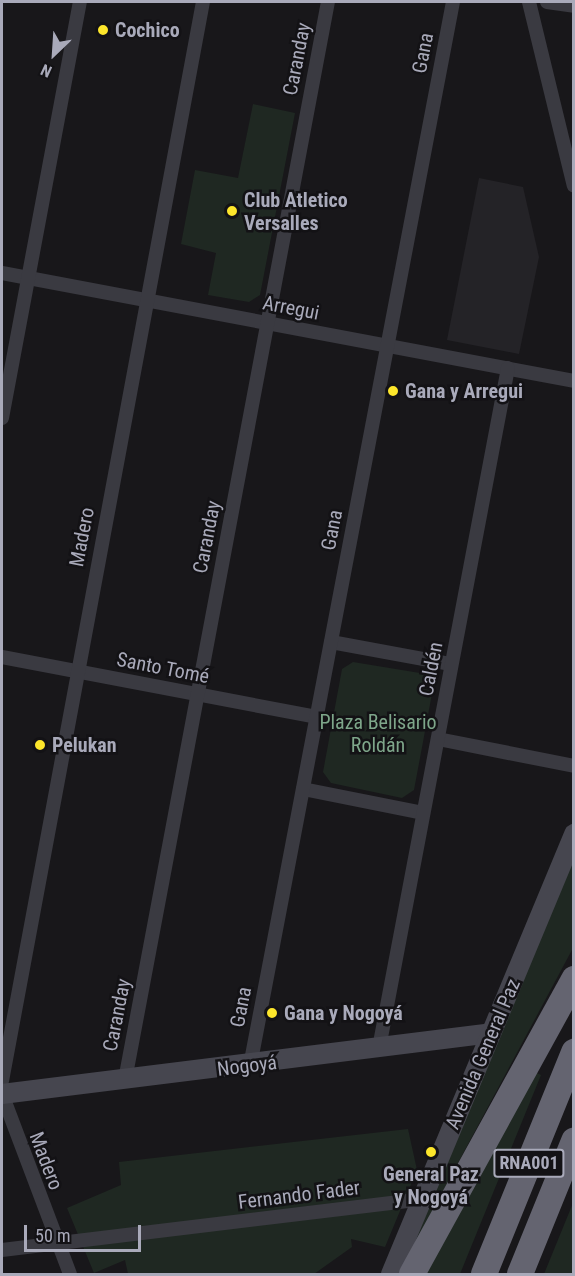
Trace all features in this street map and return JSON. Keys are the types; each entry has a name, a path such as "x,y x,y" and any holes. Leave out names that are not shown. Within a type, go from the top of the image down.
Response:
{"highway":[{"path":"412,1275 573,979"},
{"name":"RNA001","path":"484,1275 573,1052"},
{"name":"RNA001","path":"519,1275 573,1141"}],"street":[{"path":"2,418 80,2"},
{"name":"Madero","path":"2,1081 76,672 203,2"},
{"name":"Caranday","path":"124,1080 328,2"},
{"name":"Gana","path":"250,1066 453,2"},
{"path":"529,2 573,186"},
{"path":"547,2 573,6"},
{"name":"Arregui","path":"2,273 573,381"},
{"name":"Caldén","path":"379,1048 508,368"},
{"path":"331,642 451,664"},
{"name":"Santo Tomé","path":"2,657 316,717"},
{"path":"438,739 573,766"},
{"path":"303,789 423,813"},
{"name":"Avenida General Paz","path":"391,1275 573,834"},
{"name":"Nogoyá","path":"2,1094 250,1066 491,1034"},
{"name":"Madero","path":"2,1094 70,1275"},
{"name":"Fernando Fader","path":"2,1250 422,1199"}],"shaded area":[{"path":"479,178 523,187 539,257 519,354 447,340"}],"green space":[{"name":"Club Atletico Versalles","path":"253,104 295,113 260,295 249,302 208,295 216,253 181,244 195,170 238,178"},
{"name":"Plaza Belisario Roldán","path":"353,662 426,674 434,683 414,790 402,798 331,783 323,772 342,669"},
{"path":"573,855 573,948 406,1260"},
{"path":"535,1072 541,1075 460,1274 423,1274"},
{"path":"408,1129 417,1170 385,1247 351,1239 352,1247 314,1274 128,1274 125,1260 94,1273 67,1208 121,1185 119,1162"},
{"path":"573,1203 572,1274 544,1274"}],"place":[{"name":"Cochico","path":"103,30"},
{"name":"Club Atletico Versalles","path":"232,211"},
{"name":"Gana y Arregui","path":"393,391"},
{"name":"Pelukan","path":"40,745"},
{"name":"Gana y Nogoyá","path":"272,1013"},
{"name":"General Paz y Nogoyá","path":"431,1152"}]}
